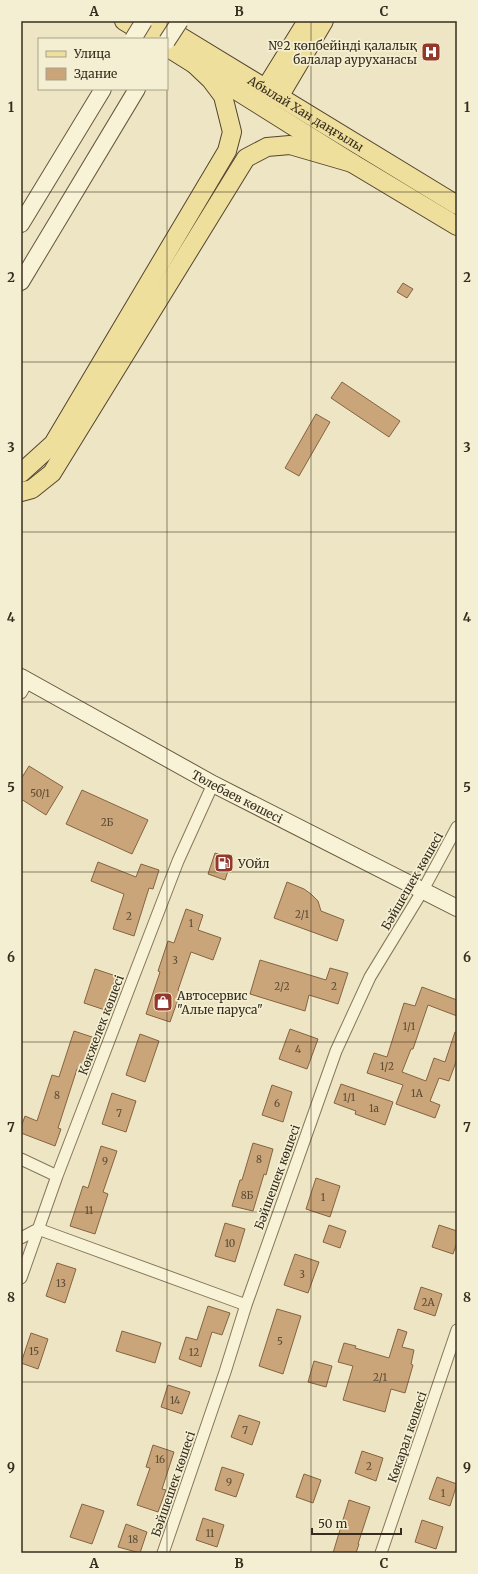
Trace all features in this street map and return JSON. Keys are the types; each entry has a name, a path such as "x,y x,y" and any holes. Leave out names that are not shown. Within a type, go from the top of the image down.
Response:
{"main road":[{"path":"124,21 152,38"},
{"name":"Абылай Хан даңғылы","path":"155,21 457,205"},
{"path":"272,93 307,21"},
{"path":"272,93 324,21"},
{"name":"Абылай Хан даңғылы","path":"168,48 352,163 457,226"},
{"path":"21,472 53,444 227,151 232,132 223,96 212,80 191,61"},
{"path":"21,492 32,489 52,473 246,158 267,147 290,146 352,163"}],"street":[{"path":"134,38 144,21"},
{"path":"168,39 180,21"},
{"path":"21,224 102,90"},
{"path":"21,282 136,92"},
{"name":"Төлебаев көшесі","path":"22,681 214,784 457,908"},
{"name":"Көкжелек көшесі","path":"21,1278 57,1176 178,861 214,784"},
{"name":"Бәйшешек көшесі","path":"162,1553 225,1372 246,1305 336,1051 370,977 423,890 457,827"},
{"path":"21,1159 57,1176"},
{"path":"21,1238 38,1229 246,1305"},
{"name":"Көкарал көшесі","path":"381,1553 457,1330"}],"building":[{"path":"403,283 413,289 407,298 397,292"},
{"path":"342,382 400,421 389,437 331,398"},
{"path":"316,414 330,422 299,476 285,468"},
{"path":"29,766 63,787 46,815 21,799 21,779"},
{"path":"82,790 148,820 132,854 66,824"},
{"path":"215,853 232,859 225,880 208,874"},
{"path":"98,862 136,877 141,864 159,870 153,889 149,888 134,936 113,929 124,894 91,881"},
{"path":"287,882 304,889 311,894 318,901 321,911 344,920 337,941 274,918"},
{"path":"186,909 203,915 198,930 221,938 213,960 191,952 178,990 181,991 170,1022 146,1014 160,972 158,971 168,941 174,943"},
{"path":"260,960 326,980 330,968 348,973 338,1004 309,995 305,1011 250,994"},
{"path":"95,969 116,976 105,1010 84,1003"},
{"path":"422,987 457,1000 457,1016 428,1005 413,1049 411,1049 402,1072 426,1081 434,1058 445,1062 455,1032 457,1032 457,1059 449,1081 439,1078 430,1101 440,1105 435,1118 396,1104 403,1085 367,1073 374,1053 387,1057 404,1003 415,1006"},
{"path":"290,1029 318,1039 307,1069 279,1059"},
{"path":"74,1031 95,1038 84,1071 77,1069 58,1128 61,1129 55,1146 21,1133 21,1127 25,1116 37,1121 52,1075 59,1077"},
{"path":"140,1034 159,1041 145,1082 126,1075"},
{"path":"341,1084 393,1102 385,1125 355,1114 356,1111 334,1103"},
{"path":"272,1085 292,1092 283,1122 262,1115"},
{"path":"112,1093 136,1101 126,1132 102,1124"},
{"path":"253,1143 273,1149 266,1175 264,1174 253,1211 232,1206 240,1180 242,1180"},
{"path":"101,1146 117,1151 103,1192 108,1194 95,1234 70,1226 83,1186 88,1188"},
{"path":"316,1178 340,1186 330,1217 306,1209"},
{"path":"225,1223 245,1229 235,1262 215,1256"},
{"path":"329,1225 346,1231 340,1248 323,1242"},
{"path":"439,1225 457,1231 457,1242 453,1254 432,1247"},
{"path":"295,1254 319,1262 308,1293 284,1285"},
{"path":"57,1263 76,1269 65,1303 46,1296"},
{"path":"421,1287 442,1294 435,1316 414,1309"},
{"path":"208,1306 230,1313 222,1335 212,1332 201,1367 179,1359 186,1337 197,1340"},
{"path":"277,1309 301,1316 283,1374 259,1366"},
{"path":"398,1329 407,1332 402,1347 414,1350 411,1364 413,1365 405,1393 391,1389 385,1412 343,1400 353,1366 338,1362 344,1343 356,1346 355,1348 389,1358"},
{"path":"122,1331 161,1343 155,1363 116,1351"},
{"path":"31,1333 48,1339 38,1369 21,1363"},
{"path":"314,1361 332,1366 326,1387 308,1382"},
{"path":"168,1385 190,1392 182,1414 161,1407"},
{"path":"239,1415 260,1422 252,1445 231,1437"},
{"path":"153,1445 174,1452 162,1489 166,1490 158,1512 137,1505 150,1468 146,1467"},
{"path":"362,1451 383,1458 376,1481 355,1473"},
{"path":"222,1467 244,1474 236,1497 215,1490"},
{"path":"304,1474 321,1480 313,1503 296,1497"},
{"path":"437,1477 457,1484 450,1506 429,1499"},
{"path":"349,1500 370,1507 359,1544 356,1553 333,1553"},
{"path":"82,1504 104,1511 92,1544 70,1537"},
{"path":"203,1518 224,1525 217,1547 196,1540"},
{"path":"422,1520 443,1527 436,1549 415,1542"},
{"path":"126,1524 147,1532 140,1553 118,1547"}],"place":[{"name":"№2 көпбейінді қалалық балалар ауруханасы","path":"431,52"},
{"name":"УОйл","path":"224,863"},
{"name":"Автосервис \"Алые паруса\"","path":"163,1002"}]}
